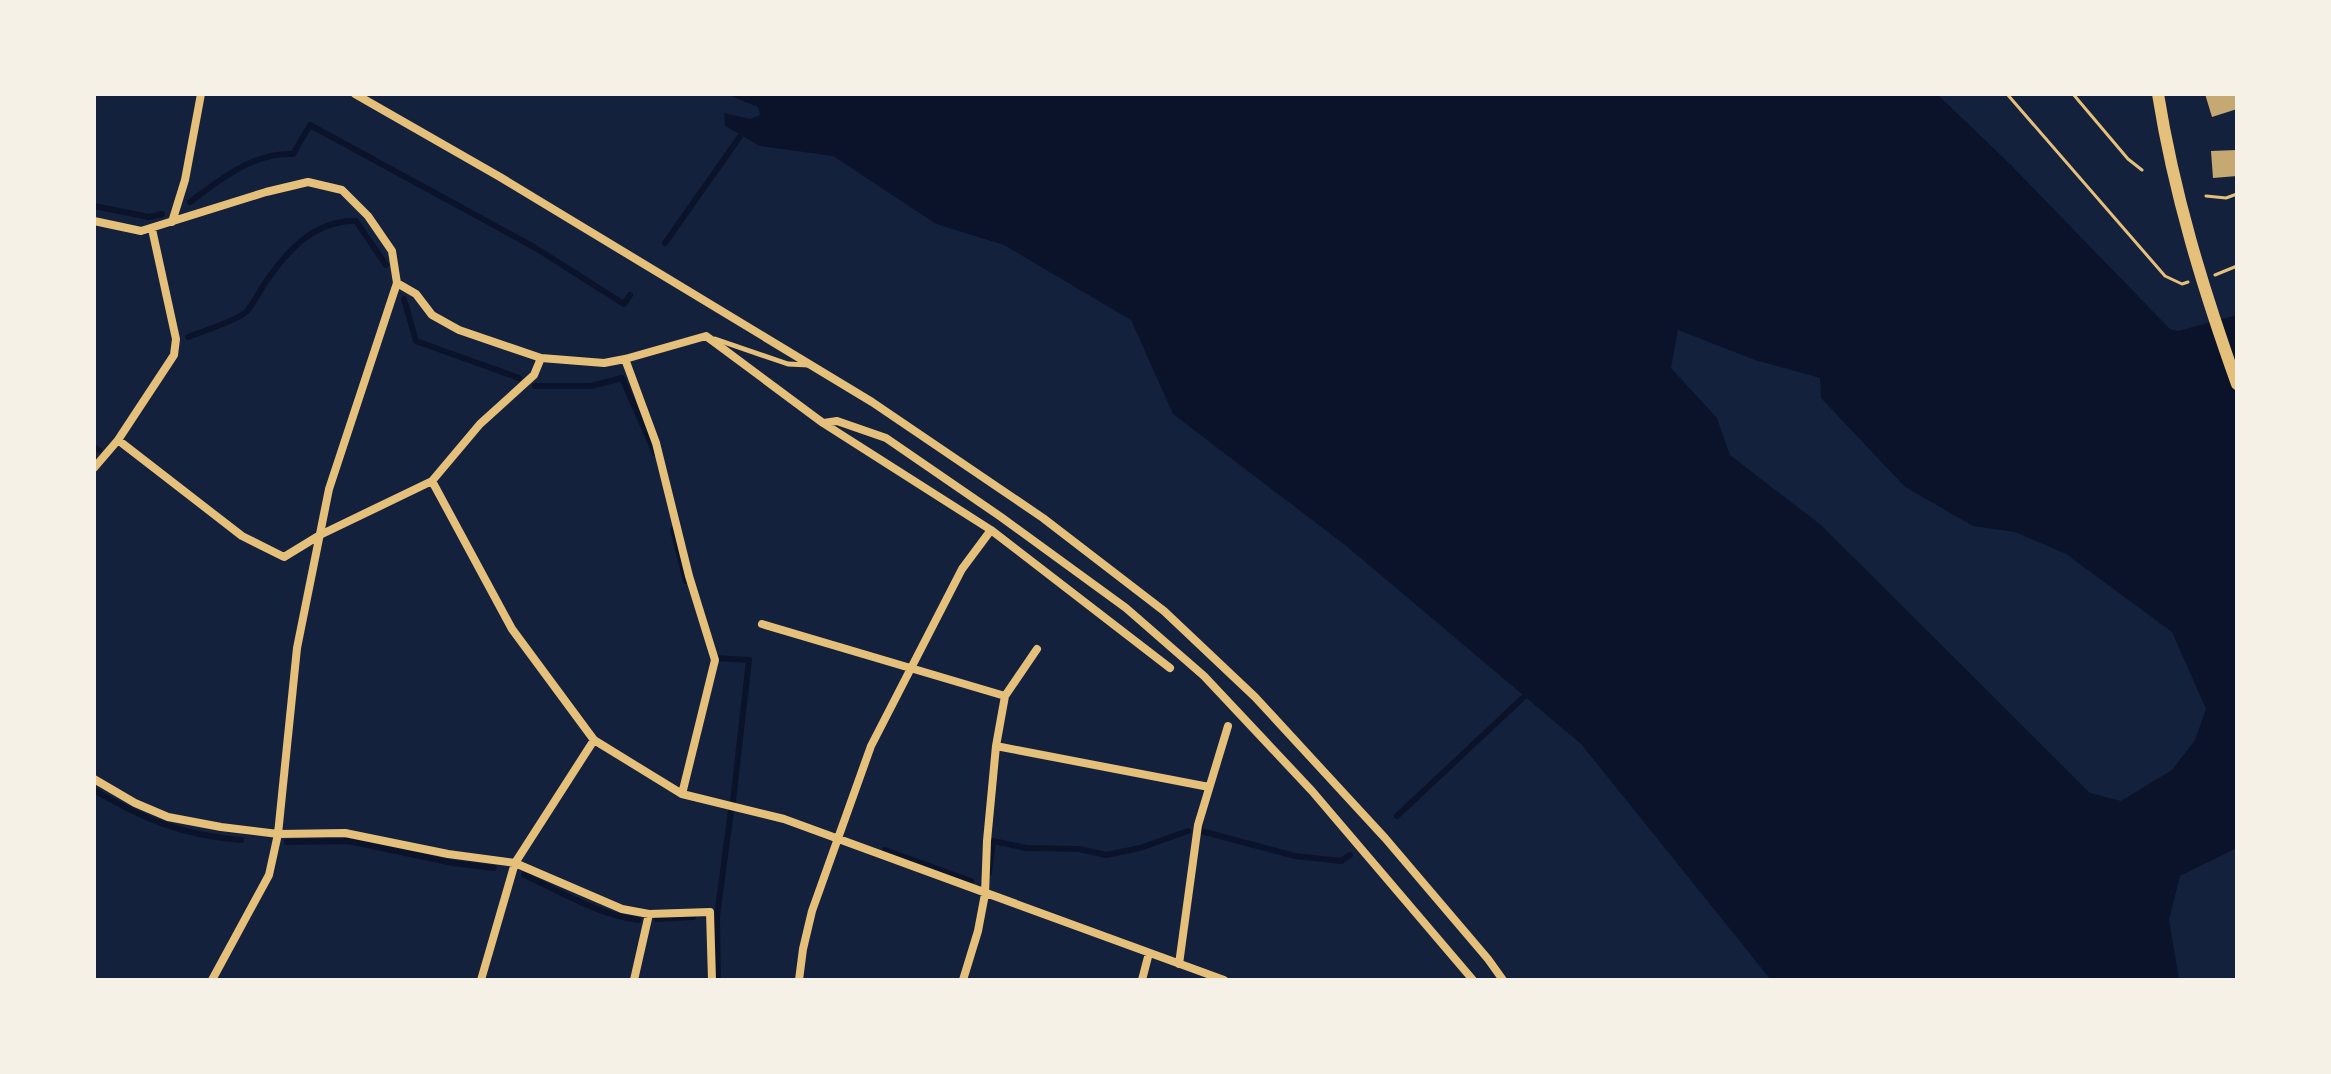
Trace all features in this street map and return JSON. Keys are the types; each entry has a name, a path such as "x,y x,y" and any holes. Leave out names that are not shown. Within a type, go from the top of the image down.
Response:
{"street":[{"path":"172,222 185,180 201,94"},
{"path":"355,94 500,177 872,402 1043,518 1164,611 1255,697 1385,838 1503,980"},
{"path":"2158,94 2183,215 2211,311 2237,384"},
{"path":"94,221 141,231 152,229 266,192 308,182 342,190 368,216 392,251 397,283 329,489 297,648 278,834 269,875 212,980"},
{"path":"94,468 118,440 174,355 176,339 152,229"},
{"path":"397,283 416,294 432,315 459,330 541,358 604,363 706,336 823,423 991,530 1170,668"},
{"path":"118,440 242,536 284,557 320,535 432,481 480,424 534,375 541,358"},
{"path":"625,359 656,443 689,576 715,660 682,794"},
{"path":"823,423 837,421 886,438 1126,608 1204,676 1290,768 1472,980"},
{"path":"94,453 105,456"},
{"path":"432,481 512,629 594,740 682,794 784,819 1224,980"},
{"path":"799,980 812,911 871,746 962,569 991,530"},
{"path":"762,624 1005,696"},
{"path":"963,980 985,894 996,746 1005,696 1037,649"},
{"path":"1179,964 1198,825 1228,726"},
{"path":"481,980 515,863 594,740"},
{"path":"996,746 1209,787"},
{"path":"94,779 135,803 168,817 278,834 345,833 448,854 515,863 622,909 649,914 710,912 712,980"},
{"path":"634,980 649,914"},
{"path":"1142,980 1149,953"}],"lane":[{"path":"706,336 788,364 810,365"}],"path":[{"path":"2007,94 2165,276 2182,284 2192,282"},
{"path":"2073,94 2128,159 2142,170"},
{"path":"2206,196 2226,198 2237,194"},
{"path":"2209,277 2237,266"}],"water":[{"path":"726,94 1937,94 2007,161 2170,329 2178,331 2237,315 2237,848 2180,876 2169,920 2179,980 1771,980 1581,744 1345,545 1173,414 1131,320 1004,245 936,224 833,156 760,146 725,126 724,113 750,119 760,115 758,107","holes":["1678,330 1755,360 1820,378 1821,398 1905,487 1973,526 2015,532 2066,554 2172,632 2206,709 2195,740 2172,770 2121,801 2090,793 1821,525 1730,455 1717,418 1671,368"]}],"building":[{"path":"2205,94 2237,94 2237,109 2212,117"},
{"path":"2237,150 2237,176 2213,178 2211,151"}],"waterway":[{"path":"190,202 238,169 264,158 293,154 310,125 534,247 624,304 630,295"},
{"path":"665,243 741,135"},
{"path":"94,206 149,217 162,214"},
{"path":"188,337 246,312 291,251 313,232 326,226 356,221 386,265"},
{"path":"404,299 416,341 519,378"},
{"path":"535,386 591,386 622,378 655,453"},
{"path":"94,447 99,450"},
{"path":"673,530 686,581"},
{"path":"714,658 749,660 733,801"},
{"path":"1397,816 1528,693"},
{"path":"94,790 164,824 200,834 241,840"},
{"path":"718,980 717,916 731,811"},
{"path":"989,873 993,841 1026,848 1079,849 1106,855 1140,848 1188,831"},
{"path":"1201,831 1295,856 1341,861 1350,855"},
{"path":"287,842 348,841 453,863 494,868"},
{"path":"885,850 971,881"},
{"path":"524,875 594,908 638,920"},
{"path":"657,919 693,917"}]}
